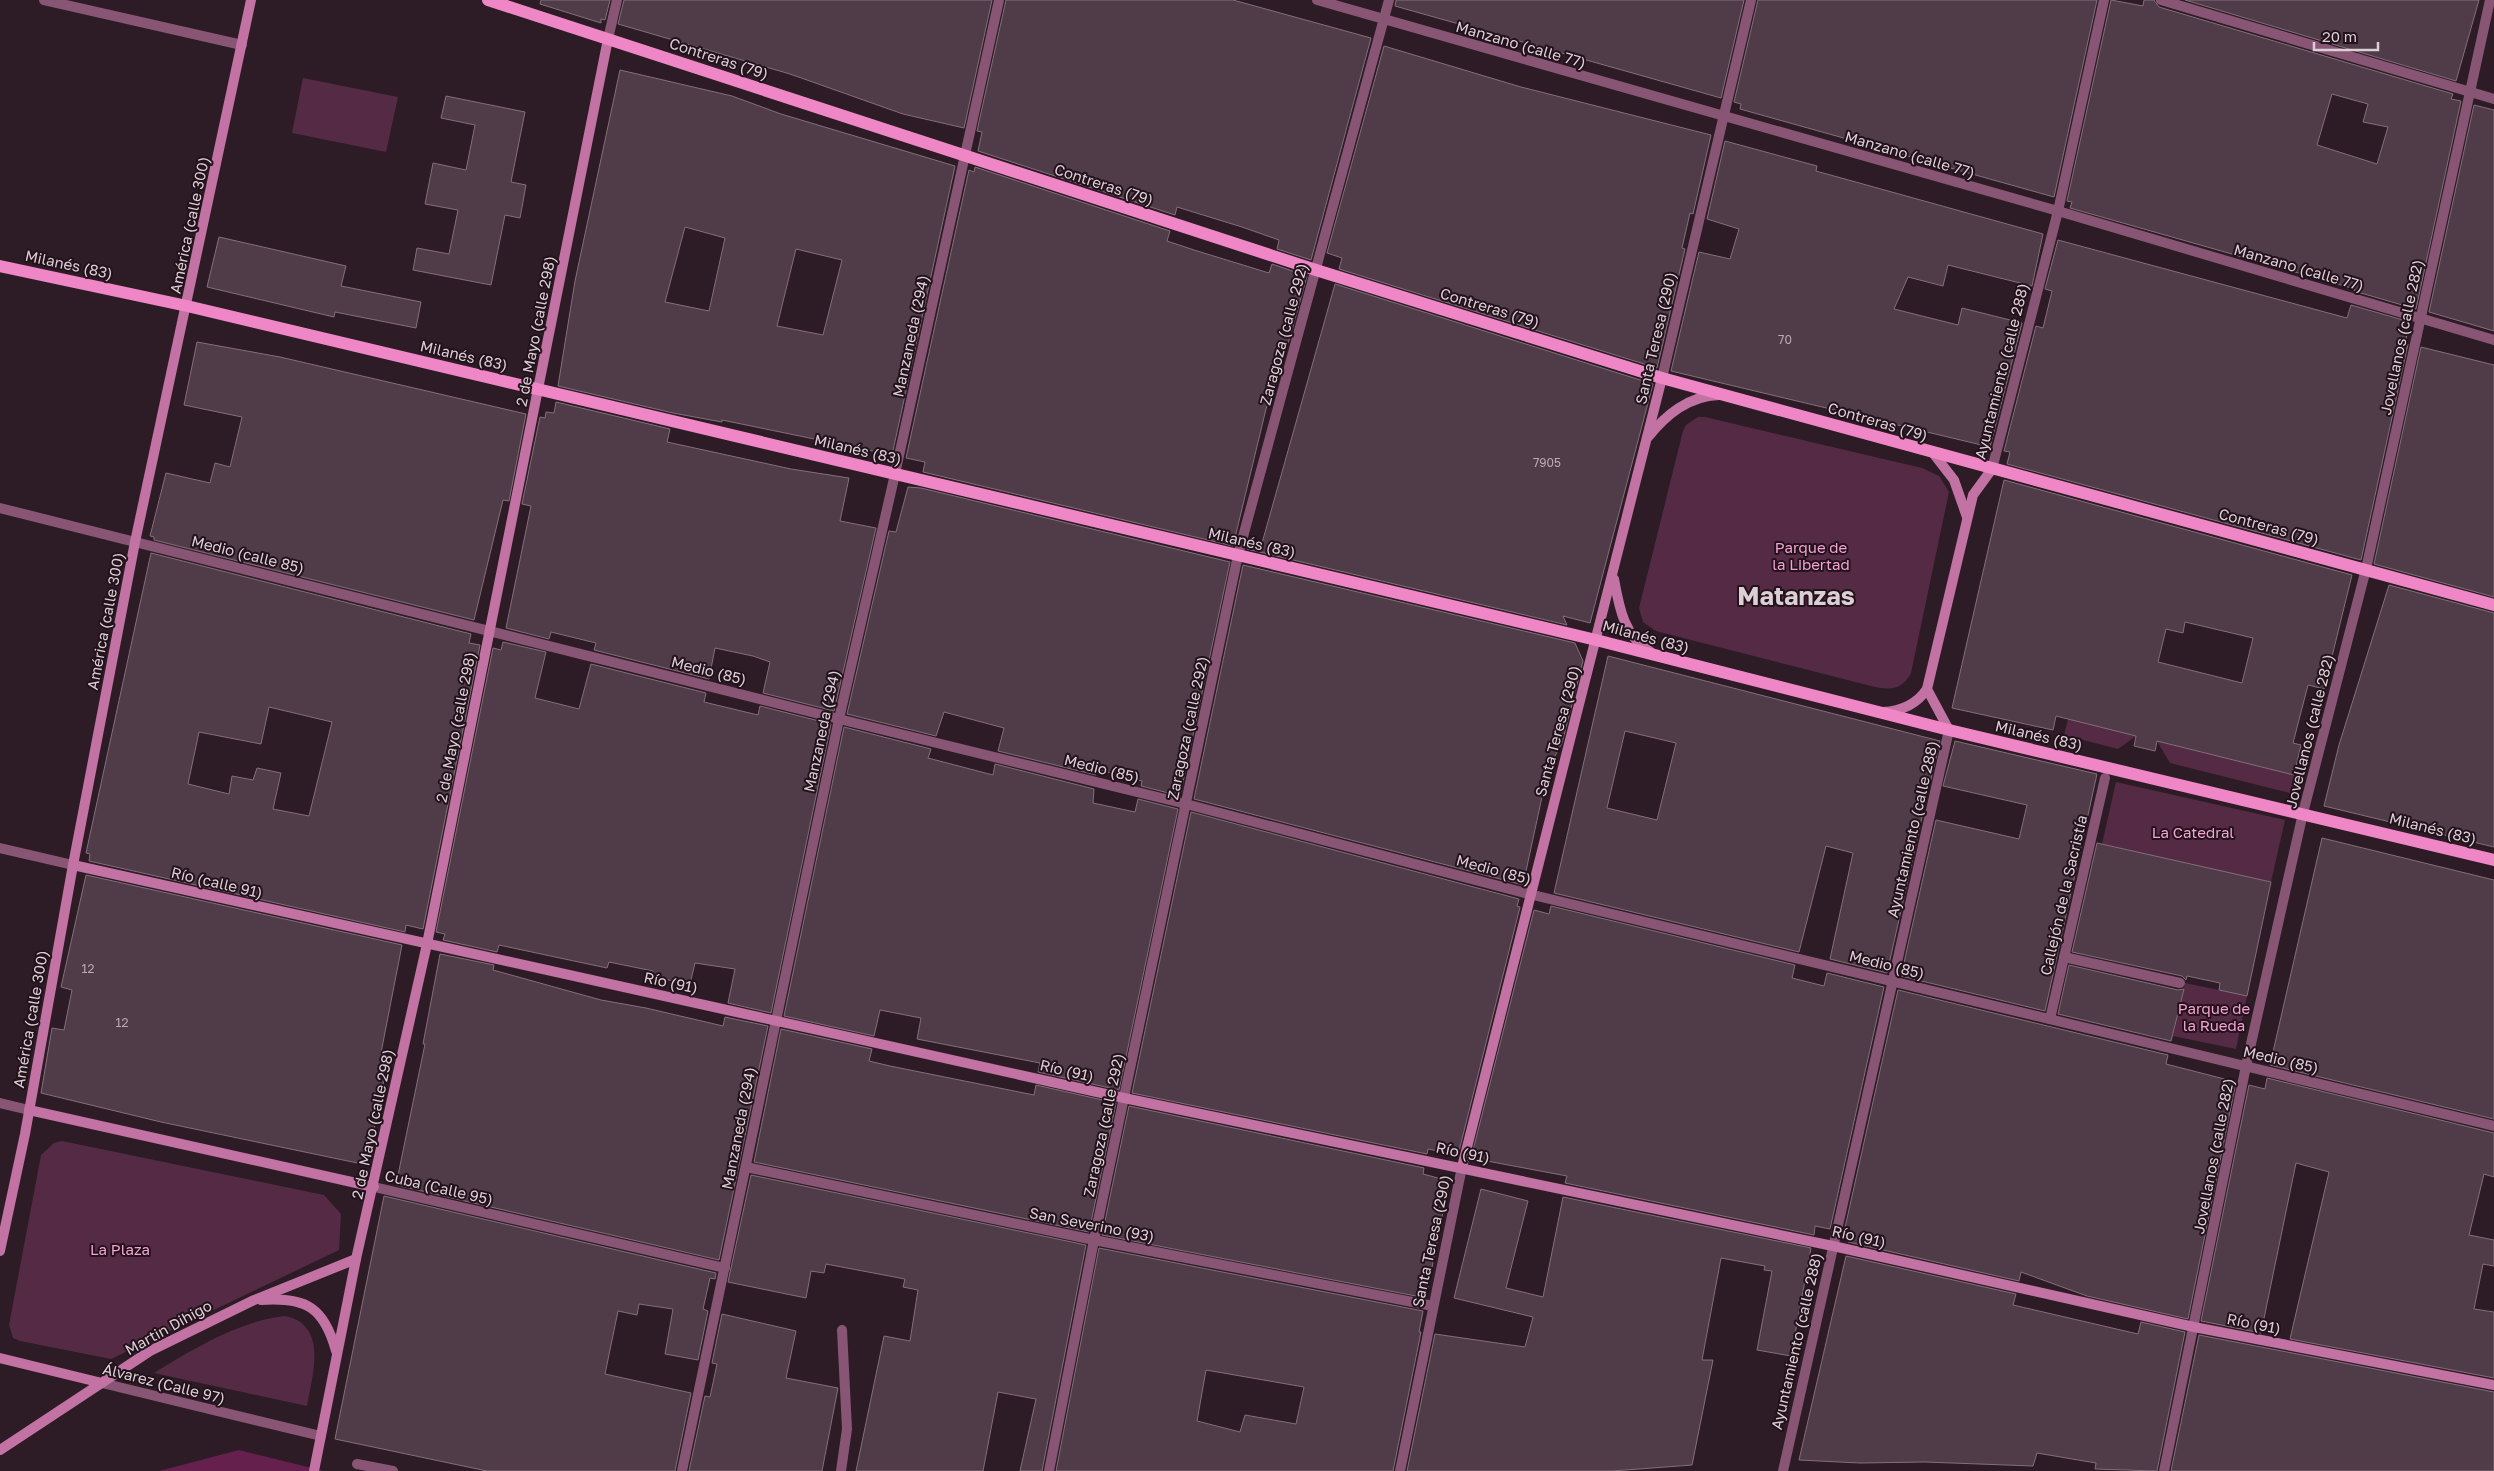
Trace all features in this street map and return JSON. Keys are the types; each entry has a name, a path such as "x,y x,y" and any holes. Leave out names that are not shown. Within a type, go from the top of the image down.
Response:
{"main road":[{"name":"Contreras (79)","path":"488,0 1316,270 1662,378 2494,605"},
{"name":"Milanés (83)","path":"0,266 187,306 1596,640 1949,730 2494,860"}],"street":[{"path":"44,0 242,45"},
{"name":"América (calle 300)","path":"0,1250 29,1110 73,864 136,542 251,0"},
{"name":"2 de Mayo (calle 298)","path":"314,1471 356,1259 374,1187 427,944 617,0"},
{"name":"Manzaneda (294)","path":"682,1471 839,719 896,474 999,0"},
{"name":"Manzano (calle 77)","path":"1318,0 1722,117 2058,211 2494,340"},
{"name":"Zaragoza (calle 292)","path":"1049,1471 1094,1240 1238,555 1389,0"},
{"name":"Santa Teresa (290)","path":"1400,1471 1462,1167 1529,894 1662,378 1751,0"},
{"name":"Ayuntamiento (calle 288)","path":"1783,1471 1949,730 1927,689 1973,495 1992,468 2058,211 2104,0"},
{"path":"2161,0 2494,99"},
{"name":"Jovellanos (calle 282)","path":"2164,1471 2246,1066 2303,813 2366,569 2490,0"},
{"path":"1646,439 1671,414 1686,404 1699,398 1722,395"},
{"path":"1933,453 1954,480 1967,518"},
{"name":"Medio (calle 85)","path":"0,508 489,630"},
{"path":"1613,573 1617,595 1628,630 1644,649 1660,657"},
{"name":"Medio (85)","path":"489,630 839,719 1186,804 1529,894 2494,1126"},
{"path":"1879,712 1904,708 1922,697 1927,689"},
{"name":"Callejón de la Sacristía","path":"2050,1019 2105,778"},
{"name":"Río (calle 91)","path":"0,848 427,944"},
{"name":"Río (91)","path":"427,944 1124,1098 1462,1167 1833,1246 2194,1327 2494,1385"},
{"path":"2064,957 2180,983"},
{"name":"Cuba (Calle 95)","path":"0,1103 725,1268"},
{"name":"San Severino (93)","path":"746,1167 1094,1240 1433,1306"},
{"name":"Martin Dihigo","path":"0,1450 150,1351 252,1301 356,1259"},
{"name":"Martin Dihigo","path":"252,1301 291,1300 317,1312 330,1330 337,1355"},
{"path":"841,1471 847,1429 842,1330"},
{"name":"Álvarez (Calle 97)","path":"0,1358 321,1436"},
{"path":"357,1464 393,1471"}],"green space":[{"path":"303,78 398,97 386,152 292,133"},
{"name":"Parque de la Libertad","path":"1698,417 1705,417 1922,468 1939,476 1949,492 1911,673 1903,683 1894,688 1871,686 1656,631 1643,622 1639,608 1683,431 1686,425"},
{"path":"2068,719 2136,736 2118,749 2064,735"},
{"path":"2157,741 2294,775 2290,793 2170,763"},
{"name":"La Catedral","path":"2116,782 2285,820 2271,882 2102,844"},
{"name":"Parque de la Rueda","path":"2185,983 2247,996 2236,1049 2173,1036"},
{"name":"La Plaza","path":"62,1141 324,1195 341,1214 339,1250 111,1359 20,1341 13,1338 9,1325 41,1155 54,1143"},
{"path":"285,1316 299,1321 308,1330 313,1341 314,1367 307,1406 154,1373 217,1337 251,1324"}],"shaded area":[{"path":"239,1450 324,1471 159,1471"}],"building":[{"path":"541,0 610,0 605,20 601,19 601,23 540,4"},
{"path":"624,0 992,0 964,128 903,114 790,74 618,24"},
{"path":"1006,0 1233,0 1371,38 1311,260 1277,249 1279,240 1242,227 1177,207 1175,215 978,151 982,132 977,131"},
{"path":"1396,0 1744,0 1721,98 1395,6"},
{"path":"1758,0 2097,0 2054,197 1740,109 1741,104 1734,102"},
{"path":"2111,0 2143,6 2144,0 2154,0 2159,7 2453,94 2451,99 2461,101 2416,309 2354,291 2355,289 2070,208 2072,202 2067,201","holes":["2332,94 2368,104 2363,122 2388,127 2377,164 2317,145"]},
{"path":"2185,0 2479,0 2456,81"},
{"path":"1384,46 1521,87 1711,135 1693,214 1690,213 1682,248 1685,249 1657,368 1339,269 1342,258 1327,253"},
{"path":"620,70 732,96 781,114 955,166 892,455 722,420 722,422 673,413 558,386 575,281","holes":["685,227 725,238 709,311 665,302","796,249 842,260 823,335 777,326"]},
{"path":"446,96 525,112 511,182 526,185 520,218 505,215 491,285 413,270 417,248 449,254 458,210 425,204 433,163 466,170 475,125 441,118"},
{"path":"2474,105 2494,110 2494,331 2429,312"},
{"path":"1725,141 1817,166 1816,171 2043,234 2032,286 1948,265 1943,286 1908,277 1894,309 1958,325 1962,308 2022,323 1990,447 1671,371 1699,252 1730,259 1739,229 1707,219"},
{"path":"975,167 1170,231 1167,241 1194,250 1269,273 1272,264 1307,276 1290,337 1266,409 1233,546 923,472 925,462 906,458 969,170 974,172"},
{"path":"219,237 346,266 341,286 421,302 416,328 335,312 334,317 207,287"},
{"path":"2058,240 2347,318 2351,305 2410,322 2405,343 2408,344 2361,560 2007,464 2010,452 2004,451 2036,326 2043,328 2052,291 2045,289"},
{"path":"1335,284 1653,384 1590,623 1563,616 1567,625 1247,549 1249,540 1262,543"},
{"path":"197,342 280,357 526,414 509,501 503,500 474,620 154,540 154,537 150,536 166,473 210,483 215,463 230,467 242,417 184,405"},
{"path":"2421,347 2494,365 2494,597 2374,564"},
{"path":"556,402 670,429 667,442 791,469 849,478 840,521 876,528 834,711 763,693 770,662 753,656 715,648 709,679 594,650 596,643 551,632 549,639 506,628 531,506 522,504 540,417 545,418 546,412 554,413"},
{"path":"2004,480 2352,575 2324,689 2308,685 2293,743 2301,745 2294,775 2157,741 2155,751 2134,746 2136,736 2056,716 2053,730 1952,708","holes":["2185,622 2253,638 2242,683 2158,662 2166,629 2183,633"]},
{"path":"908,487 921,488 1230,562 1180,796 1141,786 1142,781 1096,769 1096,775 998,751 1004,728 944,712 936,736 847,714 889,531 896,532"},
{"path":"151,553 471,634 469,643 480,645 423,929 406,925 405,932 89,861 90,854 86,853","holes":["269,707 332,722 309,816 273,809 281,773 257,768 253,780 232,776 229,794 188,784 199,732 261,744"]},
{"path":"1243,565 1575,643 1583,661 1562,743 1548,769 1523,885 1194,799"},
{"path":"2389,585 2494,613 2494,847 2324,806 2339,745"},
{"path":"503,642 546,652 535,698 579,709 591,664 706,693 704,702 758,715 760,706 831,724 771,1013 728,1003 735,969 695,963 690,984 652,977 653,971 609,962 607,968 499,945 497,952 443,940 445,934 436,932 493,648 501,650"},
{"path":"1608,656 1940,741 1930,783 1920,781 1913,815 1922,817 1887,973 1830,959 1853,853 1826,846 1799,952 1554,893","holes":["1625,731 1676,743 1657,820 1607,808"]},
{"path":"844,727 931,749 928,758 993,775 995,764 1094,789 1093,803 1135,812 1138,799 1178,809 1119,1090 1038,1072 1040,1063 917,1039 921,1018 880,1010 874,1036 784,1016"},
{"path":"1955,741 2097,774 2045,1011 1901,976 1936,820 2019,839 2027,805 1943,786"},
{"path":"1191,812 1519,899 1517,906 1520,907 1458,1155 1428,1149 1427,1154 1132,1093"},
{"path":"2322,838 2494,880 2494,1119 2270,1065"},
{"path":"2097,843 2271,882 2247,996 2219,990 2220,983 2187,976 2186,980 2182,976 2072,952"},
{"path":"86,875 402,945 380,1058 388,1060 367,1165 161,1122 41,1093 52,1028 64,1030 72,990 61,987"},
{"path":"1551,906 1795,965 1792,978 1824,986 1827,973 1884,987 1830,1229 1815,1226 1814,1235 1565,1183 1567,1176 1471,1158 1534,910 1549,914"},
{"path":"440,954 494,965 493,970 601,1000 646,1008 723,1026 725,1017 768,1026 719,1260 396,1185 425,1044 423,1044"},
{"path":"2069,965 2178,990 2184,989 2171,1041 2058,1014"},
{"path":"1898,990 2168,1055 2166,1064 2236,1082 2188,1319 2087,1296 2021,1272 2019,1281 1848,1242 1848,1233 1844,1232"},
{"path":"781,1029 872,1049 869,1061 890,1066 1034,1095 1036,1085 1116,1103 1089,1232 754,1162"},
{"path":"2267,1078 2494,1133 2494,1177 2484,1174 2469,1235 2494,1240 2494,1266 2483,1264 2474,1309 2494,1312 2494,1378 2290,1339 2329,1172 2296,1163 2261,1333 2201,1321 2249,1085 2265,1089"},
{"path":"1129,1106 1424,1168 1423,1174 1449,1181 1426,1298 1102,1235"},
{"path":"751,1175 1086,1245 1042,1471 1020,1471 1036,1399 998,1392 983,1471 856,1471 884,1336 910,1341 918,1290 903,1287 905,1279 826,1264 824,1273 811,1271 806,1298 728,1282"},
{"path":"1481,1189 1528,1201 1506,1288 1543,1297 1563,1197 1811,1248 1791,1356 1757,1350 1772,1271 1764,1270 1765,1266 1721,1258 1702,1360 1713,1360 1692,1465 1612,1471 1407,1471 1435,1334 1525,1347 1533,1317 1454,1298"},
{"path":"384,1196 716,1273 715,1279 710,1278 703,1309 708,1311 698,1360 665,1354 673,1309 639,1304 637,1315 618,1311 605,1374 691,1393 675,1471 487,1471 335,1439"},
{"path":"1099,1248 1423,1311 1419,1332 1421,1332 1393,1471 1056,1471","holes":["1206,1370 1304,1387 1296,1424 1245,1415 1240,1432 1197,1421"]},
{"path":"1846,1256 2016,1294 2013,1305 2138,1334 2141,1322 2185,1332 2157,1471 2095,1469 2096,1463 2037,1453 2033,1466 1799,1460"},
{"path":"722,1314 796,1331 786,1378 838,1388 822,1471 689,1471 705,1396 710,1397 717,1364 712,1363"},
{"path":"2199,1335 2494,1392 2494,1471 2171,1471"}],"district":[{"name":"Matanzas","path":"1796,595"}]}
